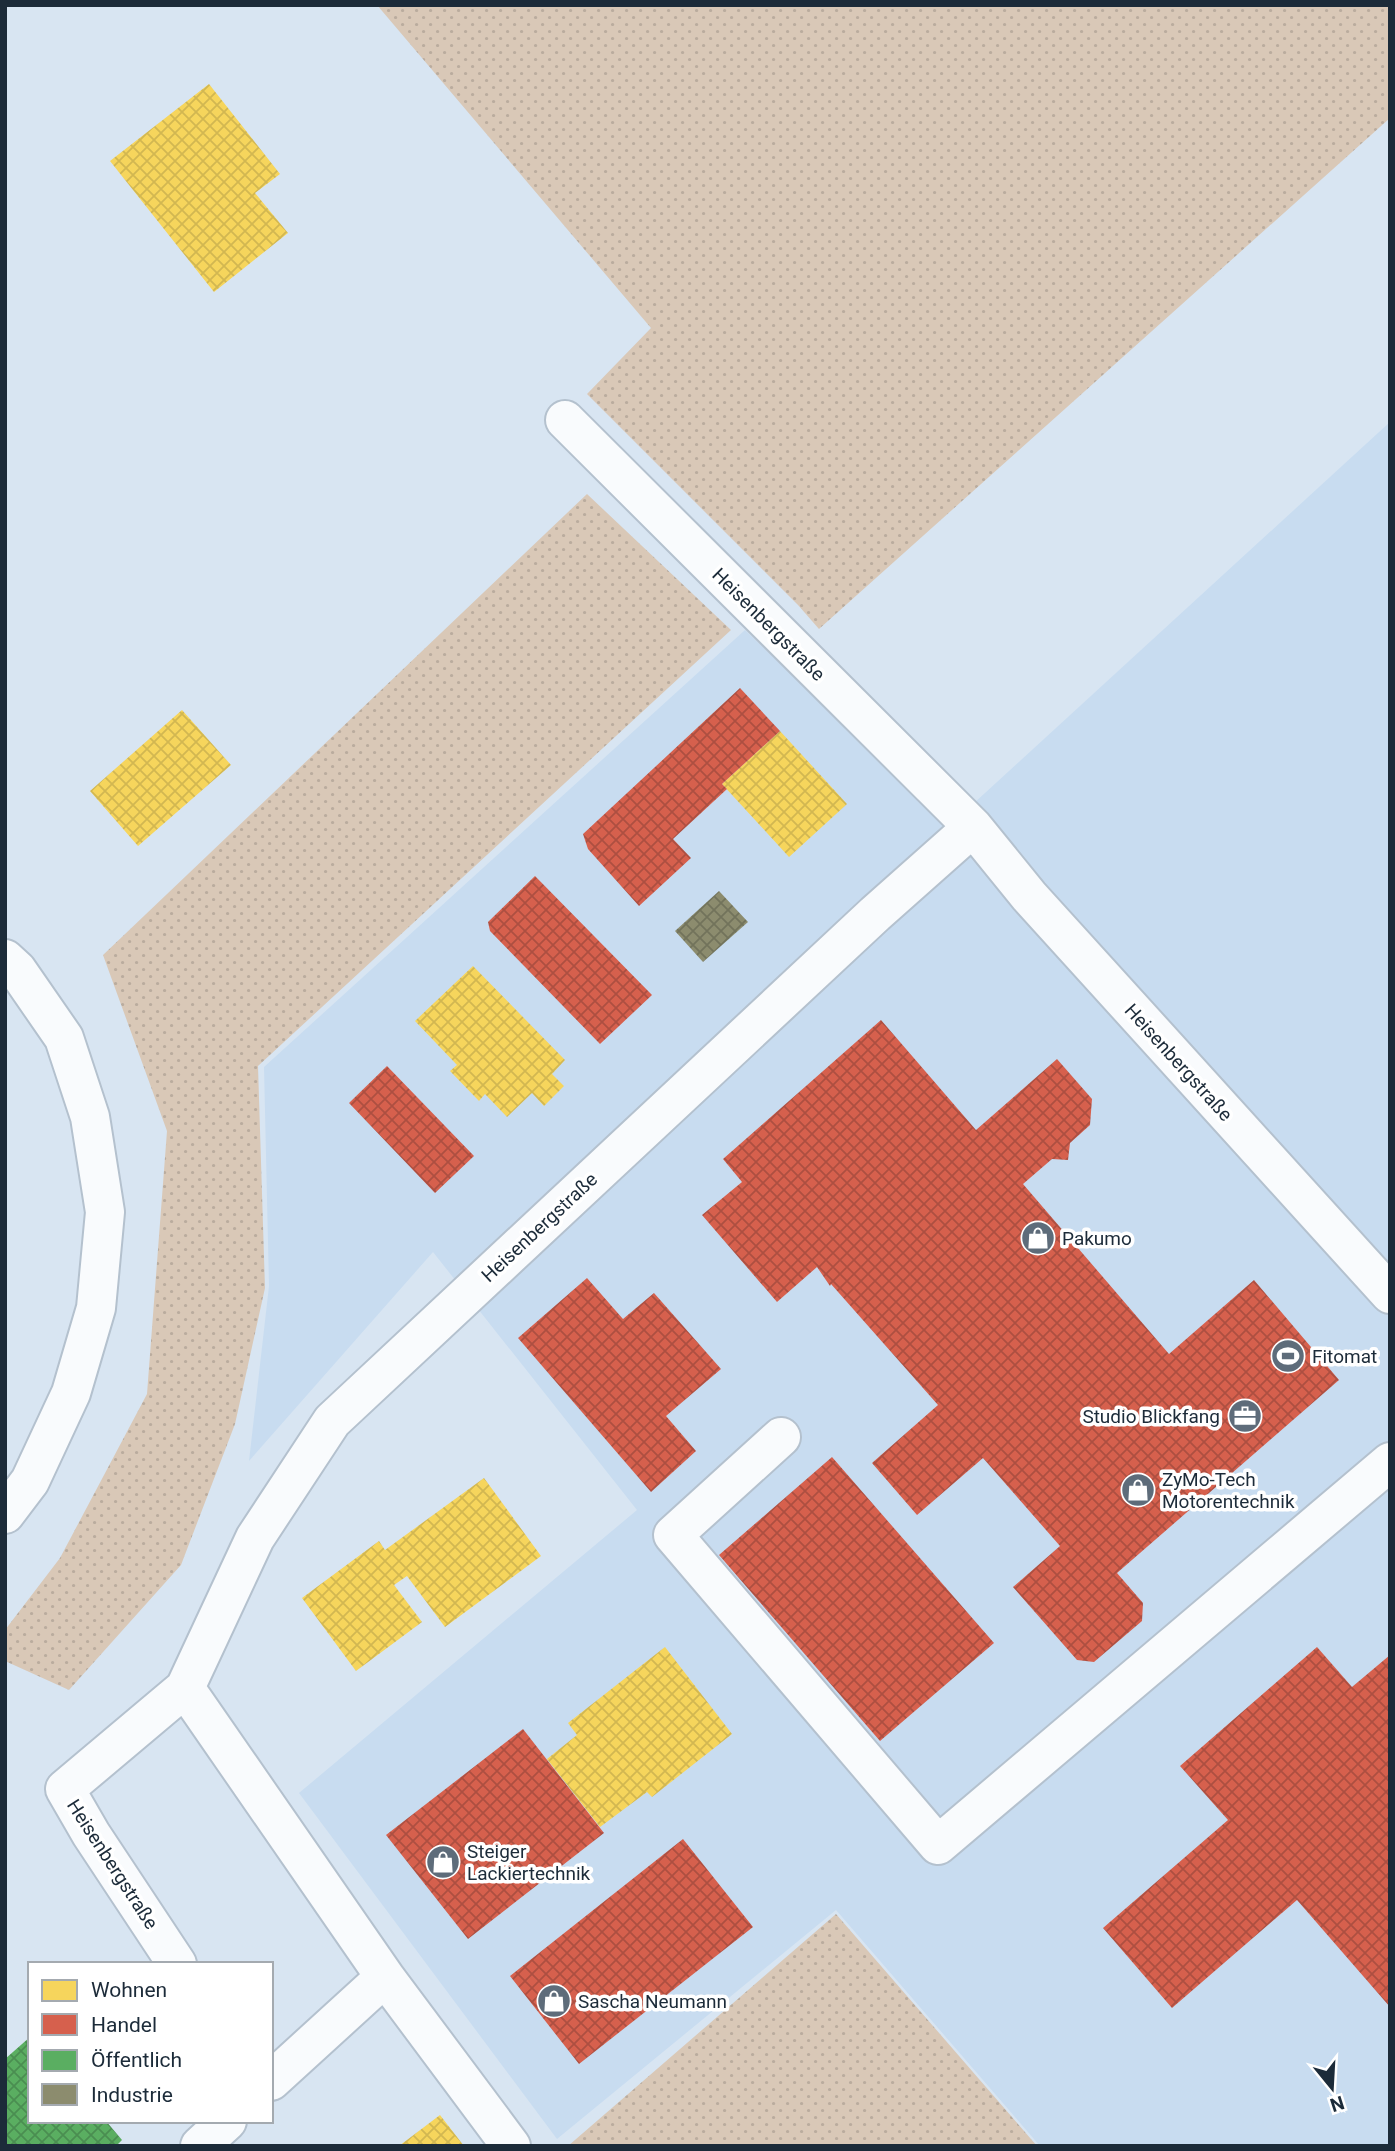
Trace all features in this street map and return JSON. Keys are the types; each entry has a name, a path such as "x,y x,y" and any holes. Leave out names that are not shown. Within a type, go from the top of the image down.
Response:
{"main road":[{"name":"Heisenbergstraße","path":"565,420 973,827 1029,896 1390,1294"},
{"name":"Heisenbergstraße","path":"176,1962 65,1789 185,1688 255,1538 332,1421 865,923 973,827"},
{"path":"5,959 17,970 64,1038 90,1117 105,1212 96,1308 71,1393 30,1481 5,1514"},
{"path":"781,1437 673,1535 937,1845 1390,1462"},
{"path":"185,1688 385,1977 511,2146"},
{"path":"273,2079 385,1977"},
{"path":"200,2146 225,2123"}],"shaded area":[{"path":"377,5 1390,5 1390,118 819,629 587,394 651,328"},
{"path":"1390,422 1390,2146 1040,2146 836,1910 557,2139 299,1793 637,1510 433,1252 249,1461 269,1286 264,1067 745,630 949,826"},
{"path":"587,494 731,630 258,1066 265,1288 235,1424 181,1565 69,1690 5,1661 5,1630 60,1558 147,1394 167,1131 103,955"},
{"path":"836,1914 1037,2146 568,2146"}],"building: Wohnen":[{"path":"209,84 280,174 255,193 288,233 214,292 110,161"},
{"path":"182,710 231,765 138,846 90,791"},
{"path":"780,731 847,804 789,857 722,784"},
{"path":"473,966 565,1060 552,1074 564,1086 544,1106 532,1093 507,1117 485,1094 479,1101 450,1071 457,1065 415,1021"},
{"path":"484,1478 541,1556 445,1627 407,1576 394,1585 422,1622 356,1671 302,1598 379,1541 385,1550"},
{"path":"665,1647 732,1734 652,1797 647,1792 600,1827 547,1759 577,1735 568,1723"},
{"path":"440,2115 464,2146 399,2146"}],"building: Handel":[{"path":"740,688 780,731 722,784 727,789 673,839 691,858 639,906 588,849 583,834"},
{"path":"535,876 652,995 600,1044 490,931 488,922"},
{"path":"881,1020 976,1130 1057,1059 1092,1099 1090,1125 1070,1143 1068,1160 1052,1159 1023,1184 1169,1354 1254,1280 1339,1380 1117,1573 1143,1603 1142,1621 1094,1662 1077,1660 1013,1587 1060,1546 983,1458 917,1515 872,1463 938,1405 831,1284 830,1286 817,1267 777,1302 702,1215 742,1182 723,1159"},
{"path":"387,1066 474,1156 435,1193 349,1103"},
{"path":"587,1278 623,1319 654,1293 721,1369 666,1416 696,1451 651,1492 518,1338"},
{"path":"832,1457 994,1643 880,1741 719,1555"},
{"path":"1317,1647 1352,1687 1390,1655 1390,2007 1297,1900 1172,2008 1103,1928 1228,1820 1180,1766"},
{"path":"523,1729 604,1833 468,1939 386,1835"},
{"path":"683,1839 753,1927 579,2064 510,1976"}],"building: Öffentlich":[{"path":"28,2039 28,2123 108,2123 122,2140 116,2146 5,2146 5,2059"}],"building: Industrie":[{"path":"719,891 748,922 703,962 675,931"}],"place":[{"name":"Pakumo","path":"1038,1238"},
{"name":"Fitomat","path":"1288,1356"},
{"name":"Studio Blickfang","path":"1245,1416"},
{"name":"ZyMo-Tech Motorentechnik","path":"1138,1490"},
{"name":"Steiger Lackiertechnik","path":"443,1862"},
{"name":"Sascha Neumann","path":"554,2001"}]}
